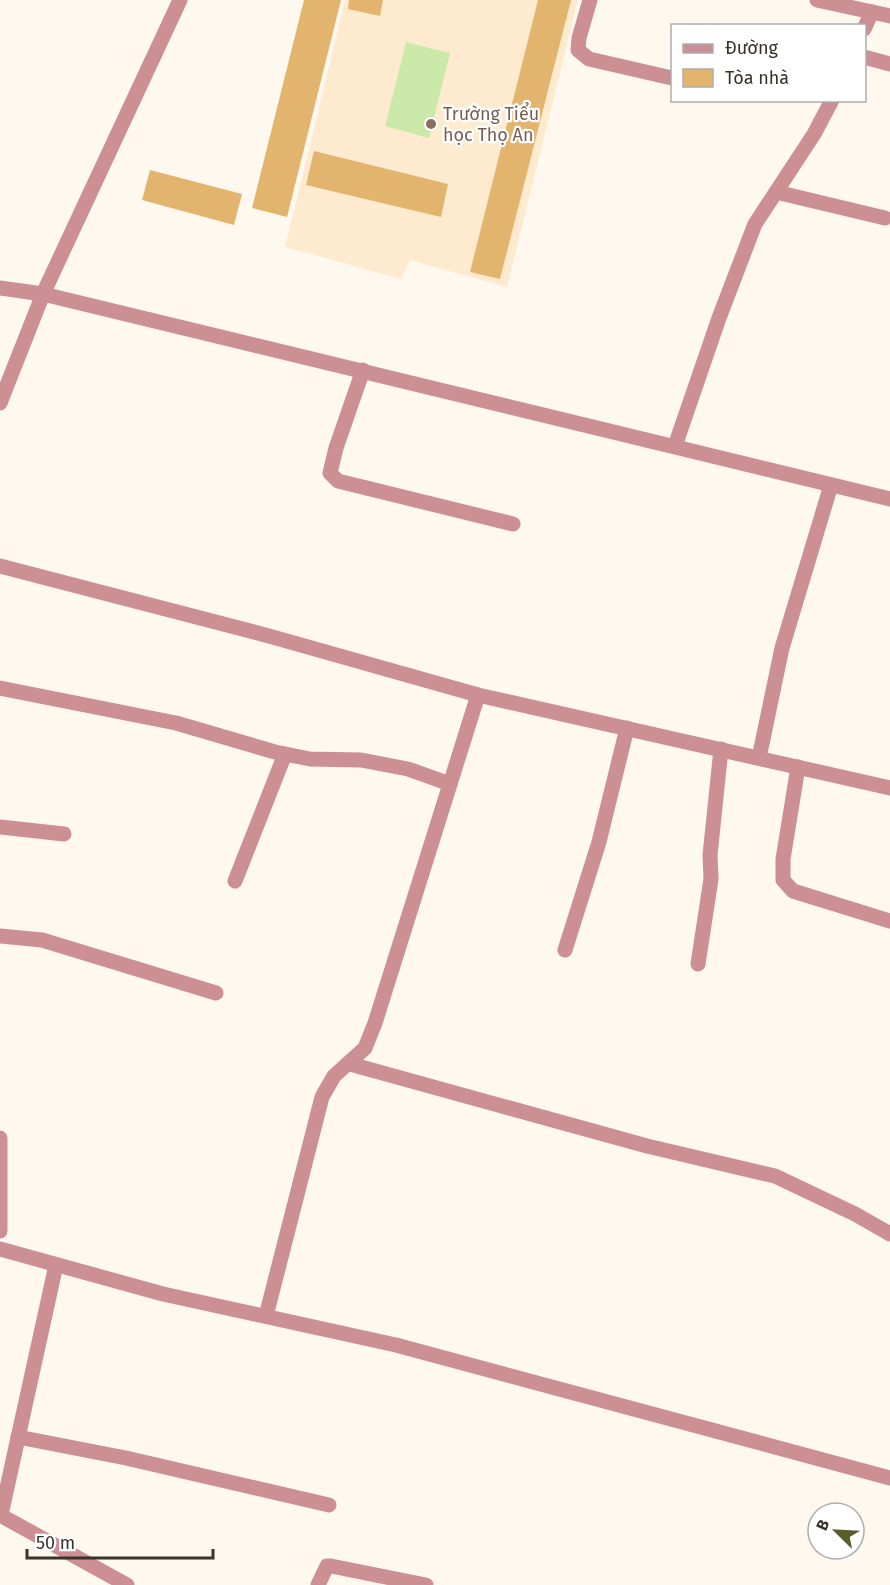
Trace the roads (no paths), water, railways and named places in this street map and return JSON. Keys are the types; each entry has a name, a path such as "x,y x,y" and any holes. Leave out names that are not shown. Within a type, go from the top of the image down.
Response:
{"street":[{"path":"0,403 43,294 180,0"},
{"path":"590,0 579,38 579,50 590,59 671,78"},
{"path":"817,0 890,16"},
{"path":"866,25 872,12"},
{"path":"866,58 890,64"},
{"path":"675,446 719,318 755,224 814,134 831,102"},
{"path":"776,192 885,218"},
{"path":"0,288 43,294 890,499"},
{"path":"363,370 336,448 330,473 338,481 513,524"},
{"path":"759,758 782,648 831,485"},
{"path":"0,566 269,636 478,695 890,788"},
{"path":"0,688 176,723 310,759 361,760 408,769 450,784"},
{"path":"266,1316 322,1097 334,1077 365,1048 375,1023 478,695"},
{"path":"565,951 599,842 627,728"},
{"path":"698,964 711,879 710,855 721,749"},
{"path":"235,881 285,754"},
{"path":"798,767 783,859 783,880 793,891 890,921"},
{"path":"0,827 64,834"},
{"path":"0,936 42,940 216,993"},
{"path":"350,1064 647,1146 775,1176 855,1214 890,1234"},
{"path":"0,1138 0,1231"},
{"path":"0,1249 163,1294 396,1345 890,1478"},
{"path":"56,1265 0,1515 126,1585"},
{"path":"18,1437 126,1458 329,1505"},
{"path":"318,1585 327,1566 426,1585"}],"place":[{"name":"Trường Tiểu học Thọ An","path":"431,124"}]}
